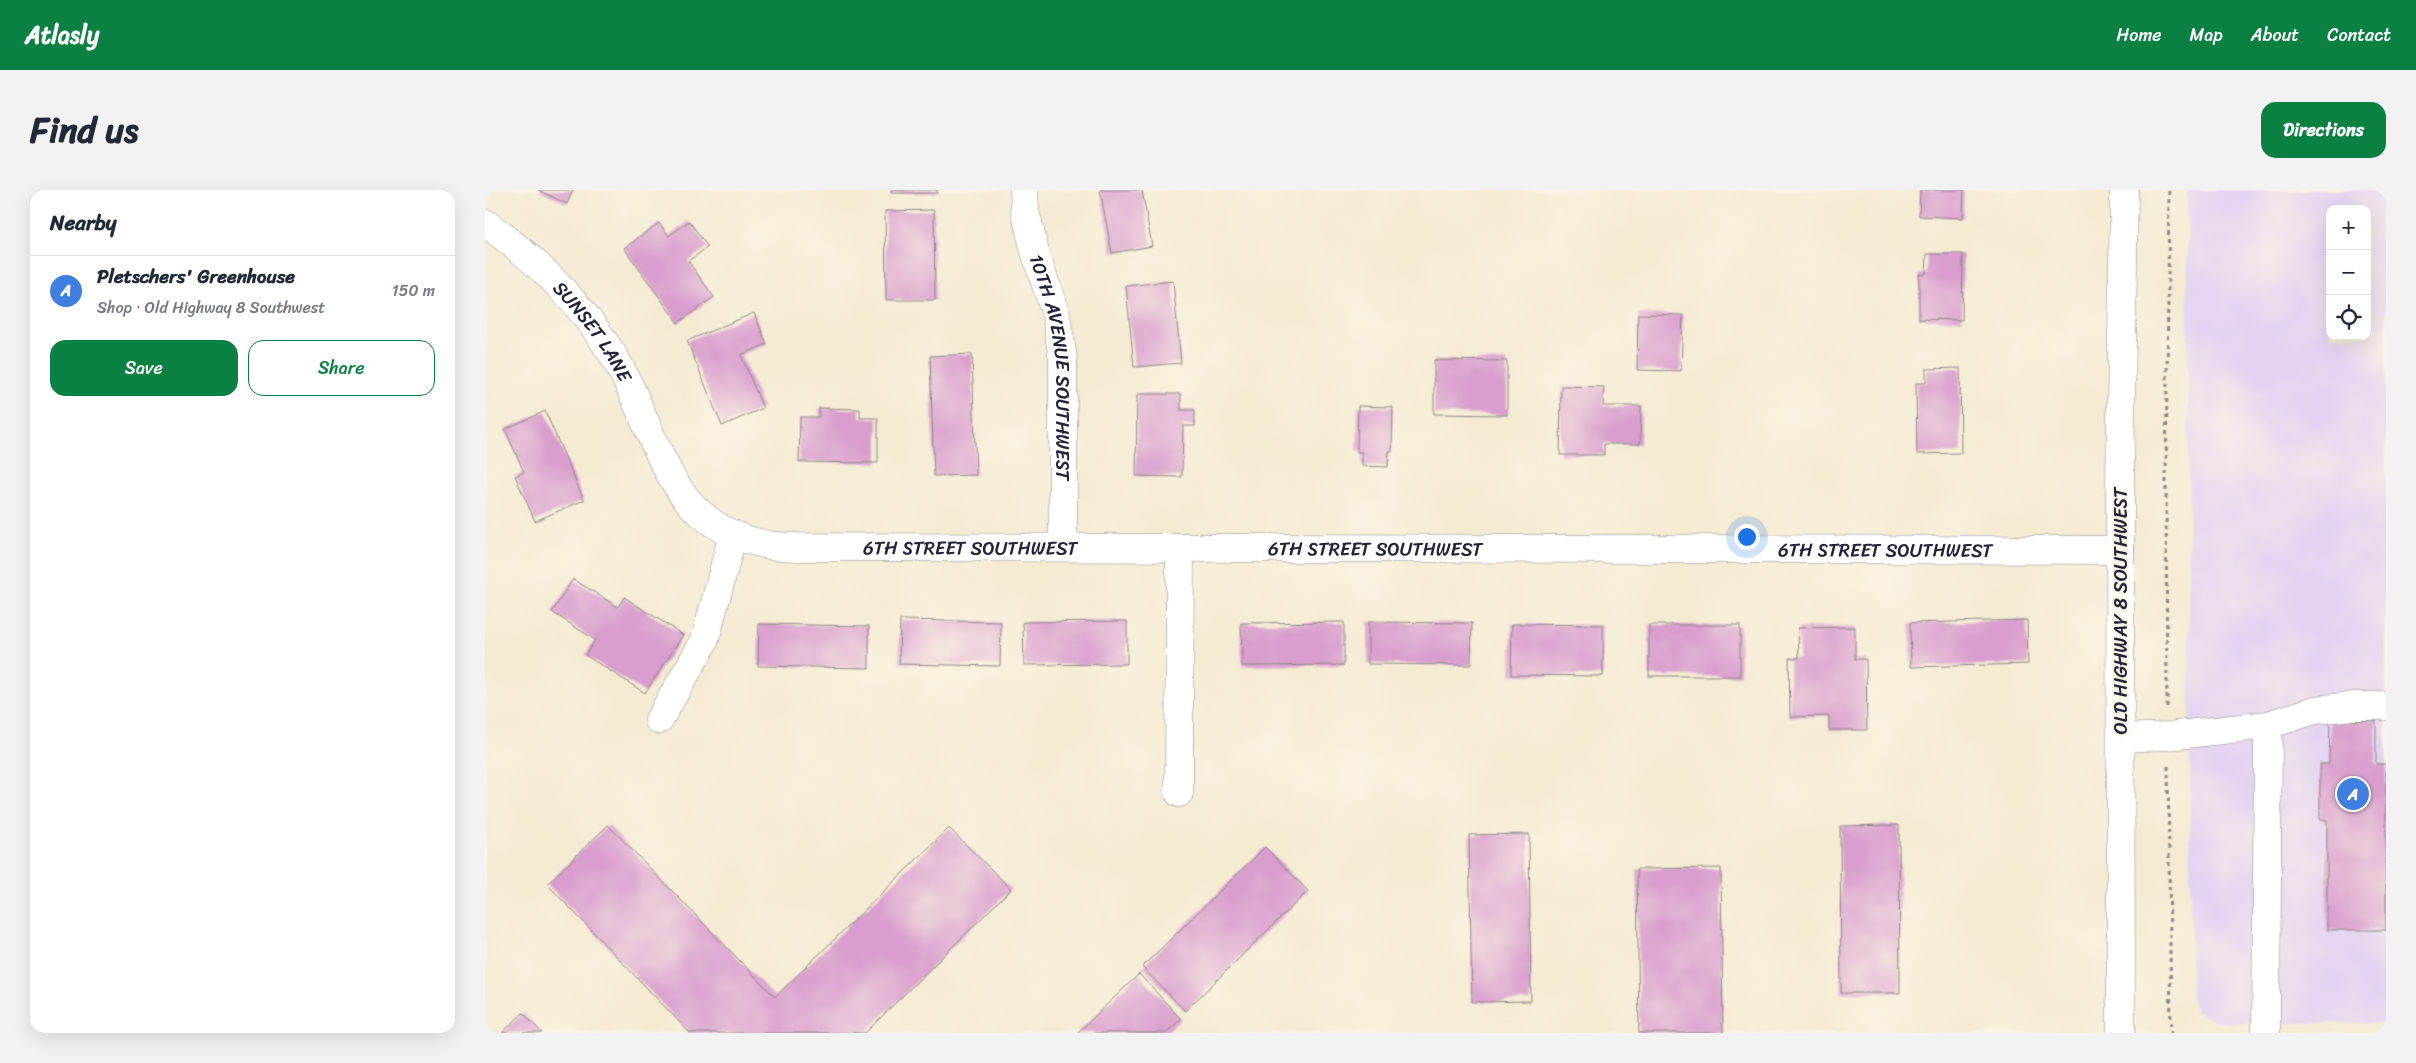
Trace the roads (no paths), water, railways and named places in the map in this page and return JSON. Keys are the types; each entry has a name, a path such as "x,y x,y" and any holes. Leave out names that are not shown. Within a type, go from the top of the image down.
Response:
{"street":[{"name":"10TH AVENUE SOUTHWEST","path":"1024,190 1025,210 1035,252 1056,315 1063,359 1063,547"},
{"name":"OLD HIGHWAY 8 SOUTHWEST","path":"2121,1033 2119,914 2121,738 2120,550 2125,190"},
{"name":"SUNSET LANE","path":"485,223 545,270 582,310 613,356 639,405 663,466"},
{"name":"6TH STREET SOUTHWEST","path":"663,466 687,500 704,517 733,534 764,544 798,547 2120,550"},
{"path":"659,720 705,640 733,534"},
{"path":"1179,793 1180,548"},
{"path":"2121,738 2168,736 2268,725 2315,710 2353,706 2386,706"},
{"path":"2266,1033 2268,725"}],"place":[{"name":"Pletschers' Greenhouse","path":"2353,794"}]}
